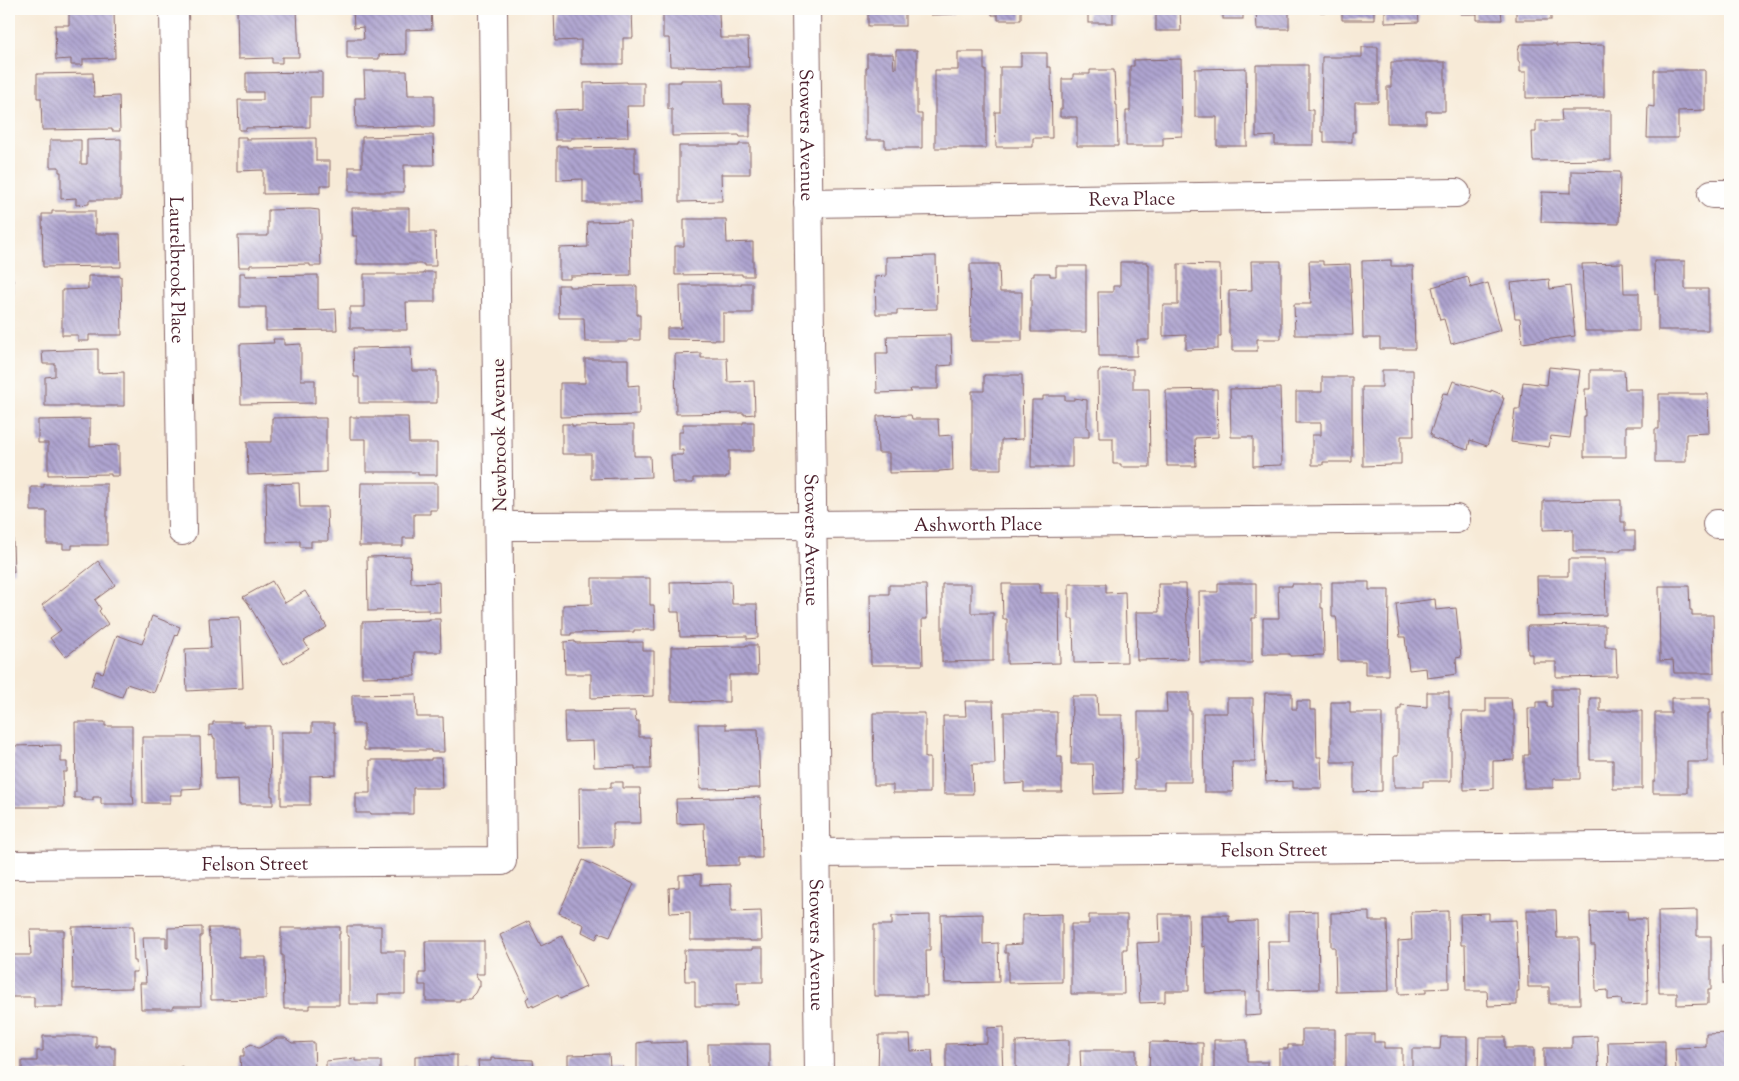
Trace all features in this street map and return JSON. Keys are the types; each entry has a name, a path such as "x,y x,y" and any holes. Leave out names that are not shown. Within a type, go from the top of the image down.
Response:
{"street":[{"name":"Laurelbrook Place","path":"174,9 182,531"},
{"name":"Newbrook Avenue","path":"493,9 500,526 502,861"},
{"name":"Stowers Avenue","path":"806,9 819,1072"},
{"name":"Reva Place","path":"808,204 1456,193"},
{"name":"Ashworth Place","path":"500,526 1456,519"},
{"name":"Felson Street","path":"816,853 1730,845"},
{"name":"Felson Street","path":"9,865 502,861"}],"building":[{"path":"69,9 114,9 115,58 83,59 83,65 71,65 71,59 56,60 55,25 69,25"},
{"path":"237,9 297,9 299,57 282,57 282,63 272,63 272,58 238,59"},
{"path":"353,9 431,9 432,29 406,30 406,54 379,55 379,59 347,59 347,39 364,39 363,27 354,28"},
{"path":"554,9 632,9 633,38 623,38 623,64 581,64 581,40 555,41"},
{"path":"868,9 905,9 905,26 868,26"},
{"path":"931,9 953,9 953,14 931,15"},
{"path":"992,9 1021,9 1021,20 998,20 998,15 992,15"},
{"path":"1088,9 1113,9 1113,23 1088,23"},
{"path":"1156,9 1180,9 1181,31 1156,31"},
{"path":"1223,9 1243,9 1243,19 1223,19"},
{"path":"1256,9 1289,9 1289,29 1257,29"},
{"path":"1320,9 1374,9 1374,20 1342,20 1342,12 1320,12"},
{"path":"1385,9 1438,9 1439,11 1418,11 1419,22 1385,23"},
{"path":"1461,9 1501,9 1502,20 1477,20 1477,14 1461,14"},
{"path":"1516,9 1551,9 1551,20 1516,20"},
{"path":"719,12 720,38 748,38 749,67 670,66 669,38 663,38 663,13"},
{"path":"1520,44 1556,44 1556,46 1604,45 1604,97 1526,98 1526,72 1520,72 1518,60"},
{"path":"1362,47 1378,47 1378,102 1355,102 1355,132 1352,132 1352,142 1324,142 1324,132 1321,132 1322,57 1362,57"},
{"path":"896,50 917,50 917,114 922,114 922,148 885,148 885,140 866,140 867,54 893,54 894,69 896,68"},
{"path":"958,52 984,52 984,70 986,70 986,148 935,148 935,70 958,70"},
{"path":"1021,53 1047,53 1047,67 1051,67 1052,138 1033,138 1033,147 996,147 995,112 1000,112 1000,67 1021,67"},
{"path":"1181,59 1182,136 1163,137 1163,146 1126,146 1126,111 1130,111 1130,66 1134,66 1134,60"},
{"path":"1391,62 1445,62 1445,111 1426,111 1426,123 1387,123 1387,87 1391,87"},
{"path":"1256,65 1308,65 1308,110 1313,110 1313,145 1275,145 1275,136 1256,137"},
{"path":"1246,68 1247,146 1217,146 1217,117 1195,117 1195,69"},
{"path":"1090,70 1114,70 1118,146 1077,146 1077,117 1060,117 1060,109 1062,109 1062,79 1073,79 1073,74 1090,74"},
{"path":"1654,70 1705,70 1705,110 1678,111 1678,138 1647,138 1648,106 1654,107"},
{"path":"364,71 407,71 408,95 434,95 434,127 356,127 355,98 365,98"},
{"path":"322,72 322,97 310,97 310,127 246,128 246,130 239,130 238,100 263,100 263,92 246,92 246,73"},
{"path":"93,73 94,97 119,96 120,131 112,131 112,129 42,130 41,98 37,98 37,74"},
{"path":"681,80 723,80 724,104 750,104 750,137 740,137 739,135 672,136 672,109 668,109 668,82 681,82"},
{"path":"584,83 644,83 644,106 627,106 628,137 555,140 555,110 584,109"},
{"path":"1561,110 1611,110 1611,160 1533,161 1532,132 1536,132 1536,121 1562,121"},
{"path":"433,135 434,165 404,165 404,192 349,192 349,167 362,167 362,137"},
{"path":"237,137 246,137 246,139 316,138 316,161 330,161 330,185 320,185 320,193 263,194 263,170 237,171"},
{"path":"121,139 121,200 89,200 89,204 76,205 76,198 61,199 61,172 59,172 59,167 50,167 50,140 81,140 81,164 87,164 87,140"},
{"path":"739,144 750,144 750,174 721,174 722,201 679,202 679,146 739,146"},
{"path":"557,146 567,146 567,148 635,147 635,173 640,173 641,203 583,203 583,179 557,180"},
{"path":"1571,171 1620,172 1619,224 1541,222 1542,192 1571,193"},
{"path":"352,208 409,208 409,232 435,232 436,266 424,266 424,264 357,264 357,236 353,236"},
{"path":"268,210 319,210 321,266 310,266 310,264 250,265 250,267 239,267 238,236 268,236"},
{"path":"52,211 95,211 95,234 120,234 121,267 43,267 42,214 52,214"},
{"path":"684,219 726,219 727,243 753,242 753,276 742,276 742,274 675,275 675,246 684,246"},
{"path":"630,221 631,275 570,276 570,279 559,279 559,248 588,247 587,222"},
{"path":"936,256 937,309 897,310 897,314 876,314 875,277 886,276 886,257"},
{"path":"1391,260 1391,266 1413,266 1415,349 1380,349 1380,338 1363,338 1362,261"},
{"path":"1251,261 1281,261 1281,339 1257,339 1257,351 1232,351 1232,339 1229,333 1229,291 1252,290"},
{"path":"1309,261 1323,261 1323,265 1350,264 1353,335 1295,335 1294,304 1311,304"},
{"path":"1654,261 1685,261 1685,289 1708,289 1708,330 1658,330 1658,294 1655,294"},
{"path":"1120,262 1147,262 1149,264 1149,340 1137,340 1137,356 1099,356 1098,292 1113,292 1113,286 1120,286"},
{"path":"1623,263 1624,293 1639,293 1639,331 1585,331 1582,264"},
{"path":"970,264 999,264 1000,292 1022,292 1022,341 971,341"},
{"path":"1178,264 1220,265 1221,336 1218,336 1218,349 1186,350 1186,335 1163,336 1163,305 1178,305"},
{"path":"1056,266 1086,266 1086,332 1031,332 1031,276 1034,276 1034,273 1050,273 1050,276 1056,276"},
{"path":"424,272 435,272 435,302 406,302 407,330 364,330 364,328 350,328 350,307 364,307 364,274 424,274"},
{"path":"240,273 245,273 245,276 318,275 318,310 336,309 337,330 266,331 266,307 240,307"},
{"path":"88,276 121,276 122,335 89,335 89,341 78,341 78,335 62,335 62,290 88,289"},
{"path":"1468,277 1471,288 1488,283 1501,330 1451,344 1444,319 1440,320 1432,287"},
{"path":"1549,279 1550,289 1570,286 1575,336 1522,343 1520,318 1515,318 1511,283"},
{"path":"9,280 13,280 13,311 9,311"},
{"path":"741,283 752,283 752,313 723,313 723,340 667,339 667,328 681,328 680,285 741,285"},
{"path":"558,285 569,285 569,287 637,286 637,315 640,315 640,340 628,340 628,342 585,342 584,318 559,318"},
{"path":"951,335 952,365 938,366 938,389 910,389 911,392 877,393 876,353 888,353 887,336"},
{"path":"273,339 284,339 284,345 301,344 301,380 315,380 315,403 241,404 240,344 274,343"},
{"path":"411,347 412,371 437,371 437,403 359,403 359,377 354,377 353,348"},
{"path":"98,349 98,373 124,372 124,406 45,406 45,377 55,376 55,364 43,364 42,351"},
{"path":"701,353 701,358 727,358 728,382 754,381 755,414 676,414 675,354"},
{"path":"585,359 628,359 628,386 639,385 639,415 560,417 560,383 585,383"},
{"path":"1549,367 1580,370 1570,438 1551,436 1549,447 1511,442 1515,409 1520,409 1523,382 1547,385"},
{"path":"1133,369 1133,389 1149,389 1150,467 1121,467 1121,464 1113,464 1113,438 1099,438 1098,372 1099,370"},
{"path":"1382,370 1413,370 1414,436 1401,436 1401,464 1363,466 1362,387 1382,387"},
{"path":"1590,370 1624,370 1625,389 1642,389 1642,426 1626,426 1626,457 1584,457 1585,389 1590,389"},
{"path":"984,375 1022,375 1023,439 1001,440 1001,469 972,469 972,391 984,391"},
{"path":"9,377 13,377 13,401 9,401"},
{"path":"1322,377 1352,377 1352,462 1323,462 1323,465 1312,465 1312,435 1321,435 1321,423 1296,423 1296,392 1322,392"},
{"path":"1453,381 1491,392 1491,390 1503,395 1502,398 1504,398 1487,446 1470,440 1468,450 1432,438 1430,434 1443,393 1448,394"},
{"path":"1280,388 1282,465 1253,466 1253,437 1231,437 1230,389"},
{"path":"1217,389 1218,437 1195,438 1196,466 1167,466 1166,390"},
{"path":"1659,394 1708,394 1709,433 1686,434 1686,462 1655,462 1655,429 1659,429"},
{"path":"1043,396 1065,396 1065,400 1074,400 1074,398 1087,400 1087,428 1089,428 1089,437 1072,437 1072,467 1031,467 1032,400 1043,400"},
{"path":"911,415 912,419 938,419 939,436 952,435 953,470 889,473 889,453 878,453 877,416"},
{"path":"350,417 408,417 409,443 437,443 437,475 418,475 418,472 366,472 366,439 350,439"},
{"path":"272,418 326,418 326,472 248,475 247,442 272,442"},
{"path":"90,419 90,446 119,445 119,476 111,476 111,474 48,475 48,443 38,443 38,420"},
{"path":"743,422 754,422 754,451 729,451 729,476 726,476 726,478 693,478 693,483 672,483 671,455 683,455 683,450 679,450 679,432 683,432 683,424 743,424"},
{"path":"562,424 572,424 572,426 634,425 634,456 650,456 651,477 591,479 591,454 562,454"},
{"path":"299,483 300,507 327,507 328,541 311,541 311,547 300,547 300,541 267,542 266,484"},
{"path":"361,483 437,483 437,510 430,510 430,514 414,514 414,538 403,538 403,546 359,546"},
{"path":"44,484 107,484 107,545 72,545 72,549 63,549 63,544 47,544 47,511 31,511 31,487 44,487"},
{"path":"9,487 11,487 14,572 9,572"},
{"path":"1621,500 1621,522 1625,522 1625,531 1635,531 1635,549 1621,549 1621,551 1573,551 1573,529 1543,530 1543,501"},
{"path":"410,556 411,583 439,582 440,612 429,612 429,610 368,611 367,557"},
{"path":"1568,559 1605,559 1606,615 1538,617 1537,576 1568,576"},
{"path":"98,561 115,585 95,600 101,609 99,611 108,624 65,657 50,638 61,630 42,605"},
{"path":"592,578 650,578 650,605 654,605 655,630 571,633 571,635 563,635 563,605 592,604"},
{"path":"272,581 285,603 305,591 327,627 304,641 309,649 284,664 243,597"},
{"path":"731,581 732,604 757,604 758,638 747,639 747,636 680,637 679,612 671,612 670,582"},
{"path":"1332,582 1369,582 1369,590 1389,590 1388,675 1365,675 1365,661 1338,661 1337,622 1336,617 1332,617"},
{"path":"1218,583 1256,583 1256,618 1252,618 1252,663 1200,663 1199,592 1218,592"},
{"path":"942,584 971,584 971,613 993,613 993,661 942,662"},
{"path":"1002,584 1040,584 1040,593 1059,593 1060,663 1007,664 1007,619 1003,619"},
{"path":"1069,584 1106,584 1106,593 1125,592 1127,662 1074,663 1073,619 1069,619"},
{"path":"1158,584 1186,584 1188,659 1137,660 1136,612 1159,612"},
{"path":"1292,584 1321,584 1324,655 1290,656 1290,654 1263,654 1263,618 1279,618 1278,586 1292,586"},
{"path":"889,585 926,585 927,619 922,619 923,665 871,665 870,594 889,594"},
{"path":"1659,586 1689,586 1692,615 1713,615 1714,673 1674,673 1673,660 1660,661"},
{"path":"1435,599 1436,610 1456,608 1461,657 1456,658 1457,674 1427,678 1426,668 1409,670 1405,637 1400,637 1396,604"},
{"path":"152,616 180,627 154,693 127,684 122,697 91,686 96,671 103,673 117,635 142,644"},
{"path":"240,617 243,688 187,691 185,649 211,648 209,618"},
{"path":"440,619 441,652 414,652 415,676 362,677 362,622"},
{"path":"1605,625 1605,647 1616,647 1617,676 1556,677 1556,662 1532,662 1532,654 1528,654 1527,626"},
{"path":"575,641 575,643 643,642 643,651 654,651 654,696 591,698 591,674 565,674 564,642"},
{"path":"757,645 758,675 729,675 729,702 671,701 671,647"},
{"path":"1552,689 1579,689 1580,779 1553,779 1553,788 1524,788 1524,755 1529,755 1528,708 1536,708 1536,702 1547,702 1547,707 1552,707"},
{"path":"1427,692 1449,692 1449,708 1451,708 1451,781 1423,781 1423,787 1394,787 1394,756 1398,756 1398,709 1401,709 1401,705 1427,707"},
{"path":"1166,693 1189,693 1189,711 1191,711 1191,782 1164,782 1164,789 1135,789 1135,759 1138,759 1138,712 1167,712"},
{"path":"1265,693 1292,693 1292,709 1297,709 1297,701 1310,701 1310,710 1316,710 1317,757 1321,757 1322,788 1293,788 1293,781 1266,782 1263,738"},
{"path":"416,694 417,717 443,717 444,752 431,752 431,750 364,750 364,724 352,724 352,695"},
{"path":"1072,696 1097,696 1098,715 1122,715 1123,793 1094,794 1093,764 1071,764"},
{"path":"1227,698 1253,698 1255,762 1232,762 1233,792 1204,792 1203,713 1227,713"},
{"path":"1486,698 1511,698 1512,711 1514,711 1514,760 1493,761 1493,789 1464,790 1462,712 1486,712"},
{"path":"1590,698 1600,698 1600,711 1642,711 1642,789 1613,789 1613,760 1590,760"},
{"path":"1671,698 1710,698 1710,713 1708,713 1708,762 1687,762 1687,793 1653,793 1653,781 1655,781 1655,713 1671,713"},
{"path":"965,701 993,701 995,764 972,764 973,794 944,794 943,716 966,716"},
{"path":"1331,702 1350,702 1350,713 1382,713 1382,791 1354,792 1354,762 1331,762"},
{"path":"564,711 635,711 636,721 639,721 639,737 650,737 651,769 635,769 635,766 594,767 593,741 565,742"},
{"path":"1004,712 1057,712 1057,757 1062,757 1062,792 1024,792 1024,783 1005,784"},
{"path":"873,713 925,713 925,758 930,758 930,793 893,793 893,785 874,785"},
{"path":"1723,713 1730,713 1730,767 1724,767"},
{"path":"75,722 105,722 105,726 132,726 132,796 134,804 101,804 101,797 93,797 93,800 74,798 74,792 76,792"},
{"path":"213,722 244,722 244,726 270,726 271,796 273,796 273,805 239,805 238,778 215,779 215,738 213,738 213,735 209,736 209,725 213,725"},
{"path":"312,723 334,723 334,732 336,732 336,775 310,776 310,805 281,805 281,732 312,732"},
{"path":"698,724 726,724 726,729 758,729 760,788 700,789"},
{"path":"142,737 200,737 201,788 182,789 182,795 170,795 170,803 143,803"},
{"path":"61,745 61,762 67,762 67,772 63,772 64,807 9,807 9,773 13,773 13,746"},
{"path":"431,758 441,758 442,788 413,788 413,814 356,813 356,793 370,793 370,760 431,760"},
{"path":"611,782 623,782 623,788 640,788 641,823 613,823 613,847 580,848 579,788 611,788"},
{"path":"761,797 762,858 739,857 739,865 705,866 704,823 677,824 676,799"},
{"path":"583,860 634,884 610,937 599,933 596,939 582,932 584,925 559,913"},
{"path":"701,874 701,885 731,884 731,912 761,911 762,941 690,940 690,912 670,913 669,888 679,887 679,875"},
{"path":"1527,910 1556,910 1557,938 1579,938 1580,1004 1549,1004 1549,987 1528,987"},
{"path":"1697,910 1697,936 1711,936 1711,990 1708,990 1708,1004 1677,1005 1677,993 1659,993 1658,911"},
{"path":"1318,911 1319,989 1269,990 1268,941 1289,941 1289,912"},
{"path":"1448,911 1449,988 1426,989 1426,993 1399,994 1398,941 1412,940 1411,912"},
{"path":"1627,911 1628,919 1646,919 1647,1004 1622,1005 1621,999 1608,1000 1608,990 1596,991 1595,945 1591,945 1590,912"},
{"path":"1369,912 1369,921 1387,921 1389,991 1336,992 1335,947 1331,947 1331,913"},
{"path":"1489,913 1489,921 1516,920 1519,991 1517,991 1517,1005 1488,1006 1487,991 1466,991 1465,945 1461,945 1460,914"},
{"path":"983,914 983,944 998,943 999,982 945,983 941,915"},
{"path":"1062,914 1062,982 1008,983 1008,953 1005,953 1005,945 1022,944 1022,915"},
{"path":"1159,914 1188,914 1189,991 1165,991 1165,1002 1140,1003 1137,943 1160,942"},
{"path":"930,915 930,950 926,950 927,996 874,996 874,925 892,925 892,916"},
{"path":"1089,915 1127,915 1127,949 1123,949 1124,994 1071,994 1071,924 1089,924"},
{"path":"1201,915 1229,915 1229,922 1257,921 1258,991 1261,991 1261,1015 1245,1016 1245,992 1206,993 1205,946 1202,947"},
{"path":"529,921 541,946 562,936 586,987 560,999 558,995 533,1007 533,1005 529,1007 526,999 529,997 500,935"},
{"path":"133,926 134,961 136,961 137,972 132,972 132,988 73,989 72,927"},
{"path":"347,926 381,926 381,951 405,951 405,994 378,994 378,1004 349,1004 349,936 347,936"},
{"path":"202,927 202,936 200,936 201,1006 173,1006 173,1009 141,1009 140,983 146,983 143,937 166,937 166,948 168,948 168,928"},
{"path":"340,927 339,1005 310,1005 310,1009 284,1009 281,928"},
{"path":"208,928 239,928 239,957 266,957 266,999 211,1000 210,937"},
{"path":"30,930 64,930 64,936 62,936 63,1007 34,1007 34,997 9,997 9,955 31,955"},
{"path":"425,941 484,941 484,974 475,974 478,980 480,980 480,987 478,987 471,999 460,999 460,1001 426,1001 426,985 419,985 419,973 426,973"},
{"path":"1722,945 1730,945 1730,984 1723,984"},
{"path":"752,948 763,948 763,982 737,982 738,1006 695,1006 695,981 685,981 684,950 752,950"},
{"path":"1004,1027 1004,1049 1002,1049 1003,1072 946,1072 946,1044 987,1043 987,1028"},
{"path":"1302,1029 1335,1029 1335,1070 1337,1072 1279,1072 1279,1049 1288,1049 1288,1045 1302,1045"},
{"path":"1730,1033 1730,1072 1676,1072 1675,1048 1706,1047 1706,1034"},
{"path":"1346,1034 1374,1034 1374,1042 1384,1042 1384,1048 1402,1048 1402,1072 1346,1072"},
{"path":"879,1035 910,1035 911,1051 932,1050 933,1072 878,1072"},
{"path":"43,1036 96,1036 96,1048 98,1046 111,1046 111,1048 115,1048 115,1072 22,1072 22,1061 37,1061 37,1051 43,1051"},
{"path":"1597,1036 1599,1072 1544,1072 1544,1048 1572,1048 1572,1037"},
{"path":"1441,1037 1467,1037 1467,1072 1412,1072 1412,1049 1440,1049"},
{"path":"1479,1037 1505,1037 1505,1048 1534,1048 1534,1072 1478,1072"},
{"path":"277,1038 285,1038 292,1043 314,1042 315,1072 241,1072 240,1056 244,1056 244,1049 246,1047 251,1044 259,1048"},
{"path":"1069,1040 1069,1072 1016,1072 1016,1042"},
{"path":"1214,1040 1247,1040 1247,1062 1268,1062 1268,1072 1214,1072"},
{"path":"651,1041 651,1043 686,1042 687,1072 637,1072 637,1043"},
{"path":"1665,1041 1665,1072 1609,1072 1608,1042"},
{"path":"1150,1042 1203,1043 1203,1072 1149,1072"},
{"path":"708,1044 770,1044 770,1072 708,1072"},
{"path":"1080,1050 1136,1050 1136,1072 1081,1072"},
{"path":"609,1054 610,1067 623,1067 624,1072 568,1072 568,1055"},
{"path":"457,1055 457,1069 470,1069 470,1072 415,1072 415,1056"},
{"path":"355,1058 355,1061 381,1061 381,1072 326,1072 326,1061"},
{"path":"491,1058 533,1060 534,1072 479,1072 478,1061 491,1061"},
{"path":"181,1066 190,1072 176,1072"}]}
